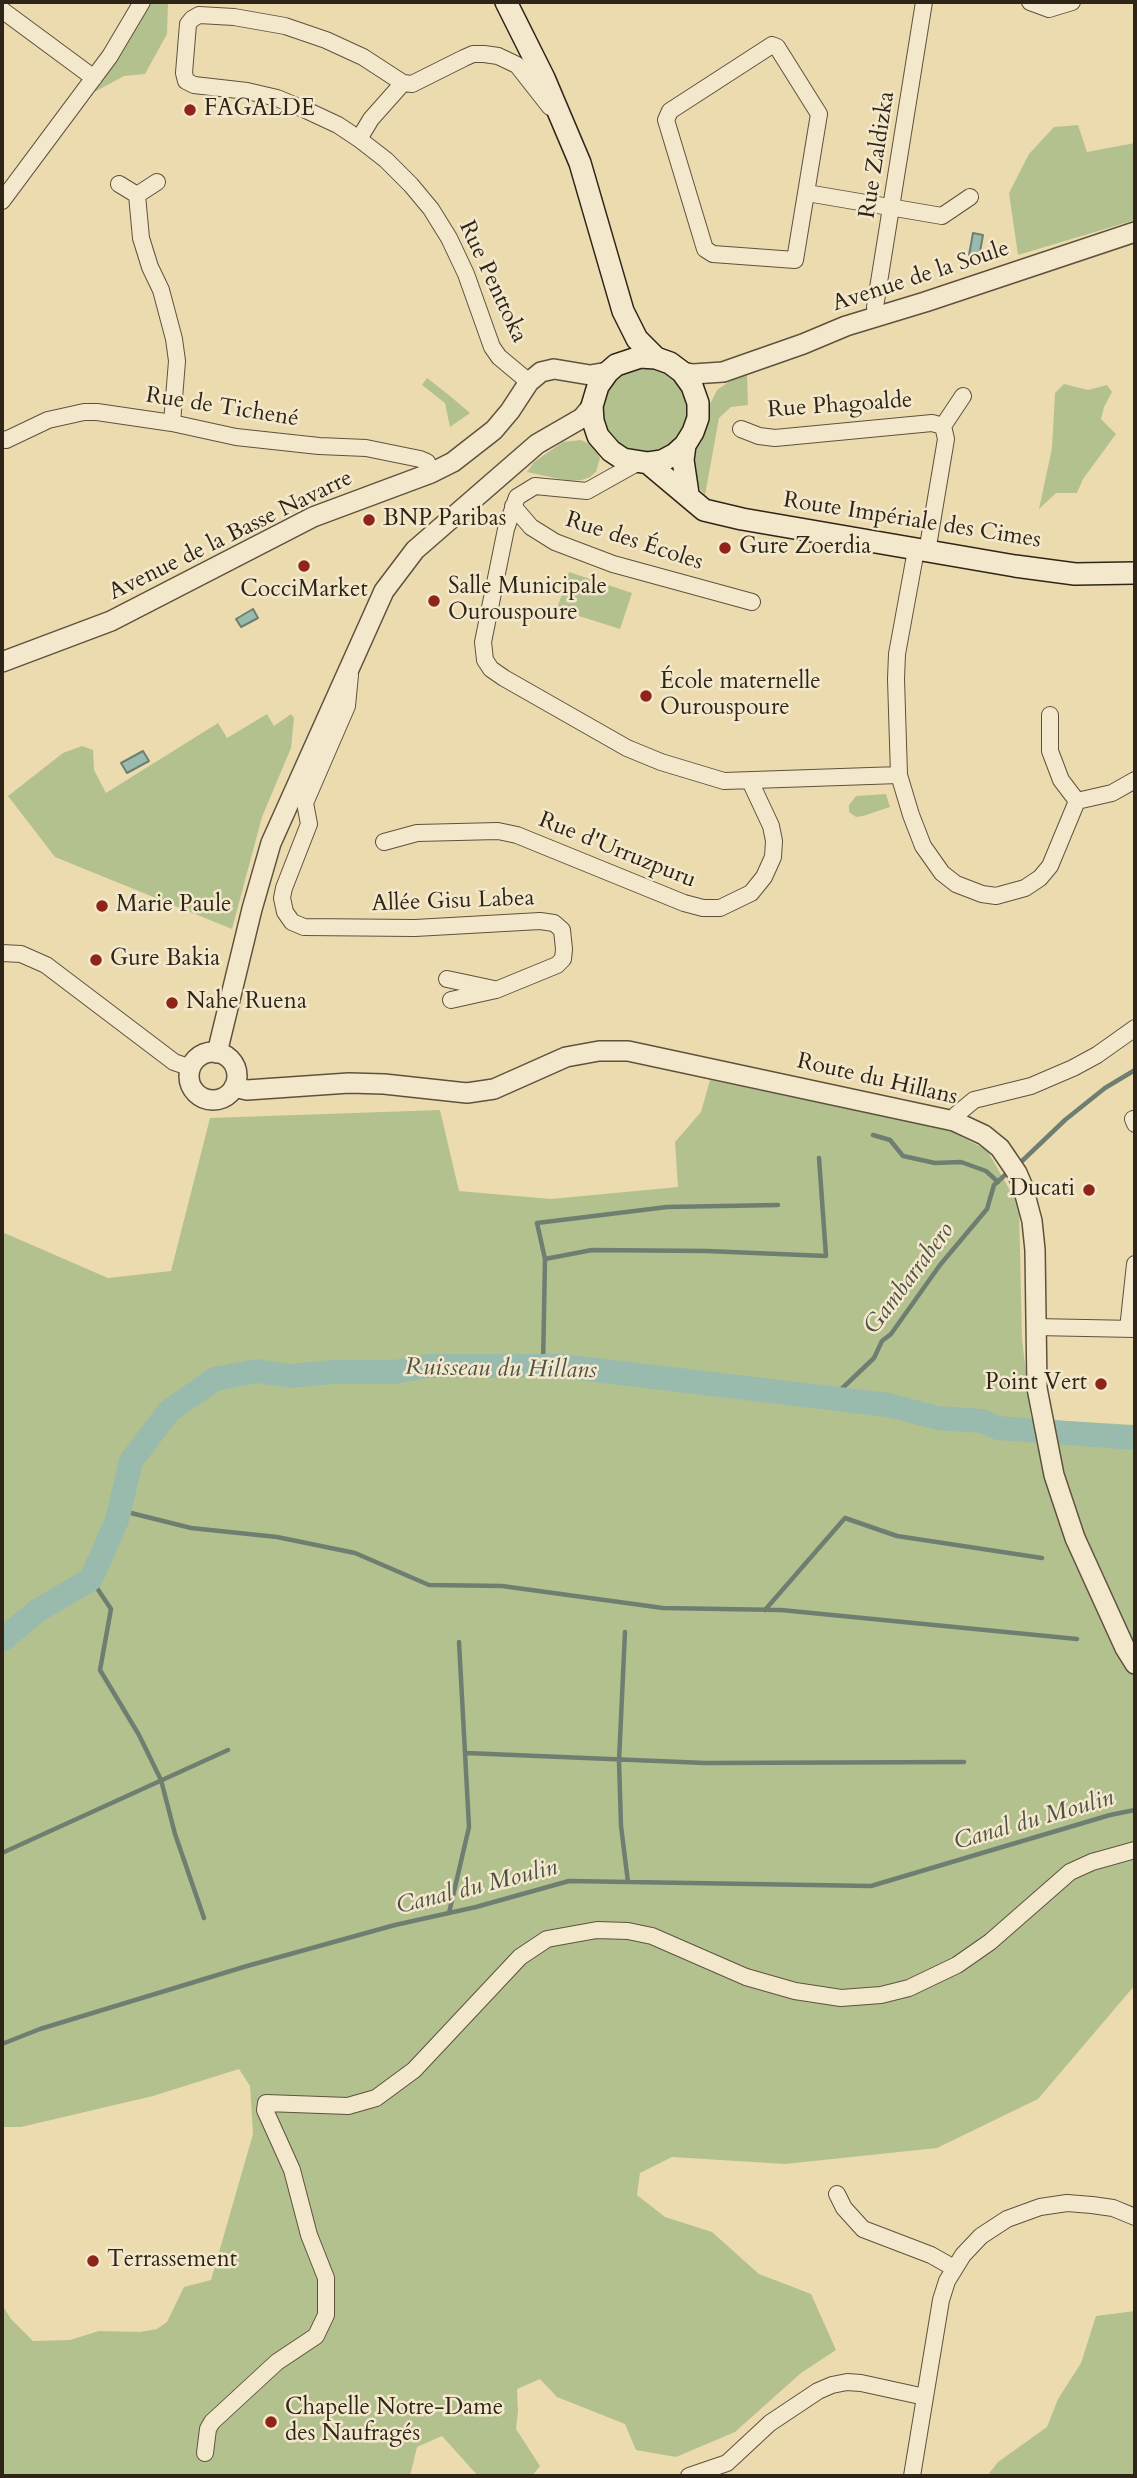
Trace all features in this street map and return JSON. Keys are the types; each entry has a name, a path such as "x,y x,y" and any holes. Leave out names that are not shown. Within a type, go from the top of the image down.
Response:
{"main road":[{"path":"506,2 566,126 602,232 624,311 637,339 656,358"},
{"path":"617,366 624,311"},
{"path":"640,357 656,358 670,363 682,372 692,386 698,403 698,418 685,445 675,454 662,461 643,463 623,459 605,444 593,421 592,404 598,386 617,366 640,357"},
{"path":"685,445 683,460 688,495"},
{"name":"Route Impériale des Cimes","path":"643,463 688,495 704,510 719,515 922,551 1075,574 1135,573"}],"street":[{"path":"2,201 94,78 142,2"},
{"name":"Rue Zaldizka","path":"877,315 875,307 924,2"},
{"path":"1030,2 1048,9 1072,2"},
{"path":"2,10 94,78"},
{"name":"Rue Penttoka","path":"403,83 363,57 326,40 285,26 234,17 199,15 188,24 184,73 186,81 194,85 247,91 276,99 338,125 386,160 431,209 449,238 466,274 492,347 499,357 529,382"},
{"path":"772,45 777,47 819,114 807,193 795,260 713,254 705,249 666,120 670,111 772,45"},
{"path":"359,139 371,119 403,83 412,84 473,54 498,57 517,65 566,126"},
{"path":"157,182 126,190 150,267 161,290 174,339 177,361 172,424"},
{"path":"807,193 942,216 970,197"},
{"name":"Avenue de la Soule","path":"682,372 723,372 877,315 925,302 1135,232"},
{"path":"529,382 541,372 554,369 590,375 617,366"},
{"path":"217,1053 263,868 288,804 384,592 415,550 537,444 582,418 592,404 583,385 569,372"},
{"path":"698,403 723,372"},
{"name":"Avenue de la Basse Navarre","path":"2,662 111,621 313,517 431,473 453,462 494,430 529,382"},
{"name":"Rue Phagoalde","path":"963,396 943,426 946,439 897,653 899,775 923,846 942,873 956,884 982,894 1007,894 1026,888 1040,878 1057,853 1077,802"},
{"name":"Rue de Tichené","path":"2,439 6,440 48,420 97,412 236,437 366,448 415,457 427,462 431,473"},
{"name":"Rue Phagoalde","path":"741,429 759,436 775,438 932,423 943,426"},
{"path":"565,430 605,444 607,472 597,486"},
{"path":"643,463 587,491 535,486 517,497 506,529 483,642 485,660 491,669 586,726 649,758 724,781 899,775"},
{"name":"Rue des Écoles","path":"513,506 531,527 555,542 613,564 752,602"},
{"name":"Allée Gisu Labea","path":"350,666 347,706 305,803 309,824 284,888 282,898 285,912 292,922 304,927 415,928 540,921 554,923 562,930 565,949 563,958 557,965 496,990 451,1000"},
{"path":"1050,715 1050,751 1060,780 1077,802 1112,793 1135,780"},
{"name":"Rue d'Urruzpuru","path":"384,842 417,833 498,831 517,835 684,903 702,908 720,908 751,892 764,877 773,857 771,827 750,781"},
{"path":"288,804 296,820 303,824 307,831"},
{"path":"2,953 21,954 46,965 174,1062 191,1068"},
{"path":"447,979 496,990"},
{"path":"954,1121 956,1115 974,1100 1031,1086 1073,1068 1135,1028"},
{"name":"Route du Hillans","path":"241,1089 373,1084 467,1093 494,1088 566,1057 599,1051 628,1051 954,1121 984,1135 1000,1148 1014,1168 1032,1221 1035,1250 1037,1388 1055,1475 1075,1538 1125,1648 1135,1664"},
{"path":"206,1053 217,1053 232,1062 241,1089 222,1098 204,1098 191,1086 191,1068 197,1059 206,1053"},
{"path":"1035,1326 1131,1329 1135,1264"},
{"path":"205,2453 208,2429 212,2422 277,2362 316,2336 326,2315 326,2278 309,2235 292,2170 265,2110 266,2103 348,2106 376,2098 414,2070 520,1957 547,1939 597,1930 628,1931 652,1936 746,1977 795,1991 841,1998 881,1995 909,1988 957,1965 990,1942 1070,1872 1092,1862 1135,1850"},
{"path":"837,2194 844,2208 863,2229 931,2255 954,2268"},
{"path":"912,2476 941,2300 954,2268 981,2236 1023,2212 1067,2203 1113,2208 1135,2217"},
{"path":"689,2476 727,2463 770,2423 818,2391 832,2385 861,2383 925,2397"}],"green space":[{"path":"140,2 168,2 167,34 145,74 124,76 87,96"},
{"path":"1078,125 1087,152 1135,143 1135,220 1018,255 1009,193 1029,154 1054,127"},
{"path":"649,365 667,371 680,384 688,401 688,420 674,444 648,455 621,449 603,428 600,401 622,371"},
{"path":"747,374 748,405 731,407 719,418 705,495 696,484 692,455 707,425 709,406 717,390 736,377"},
{"path":"427,378 470,413 450,427 445,403 422,385"},
{"path":"1064,384 1088,390 1107,385 1112,392 1101,419 1116,434 1083,479 1077,493 1056,493 1039,509 1052,448 1055,393"},
{"path":"581,440 594,446 600,458 596,472 590,477 569,481 527,472 534,462 563,442"},
{"path":"569,572 632,593 620,629 557,609"},
{"path":"267,714 274,726 291,714 294,718 291,748 262,817 232,929 55,857 8,796 63,753 82,746 93,750 94,770 106,793 218,723 227,738"},
{"path":"886,794 890,807 856,817 849,812 849,805 856,796"},
{"path":"710,1080 948,1130 987,1150 1019,1206 1022,1338 1031,1419 1135,1425 1135,1985 1038,2099 937,2148 785,2164 672,2157 640,2173 637,2195 665,2217 712,2232 759,2274 811,2294 836,2350 801,2373 735,2432 676,2457 636,2450 625,2424 557,2397 540,2379 517,2389 516,2429 540,2466 532,2476 478,2476 442,2436 417,2447 410,2476 2,2476 2,2305 11,2319 33,2341 70,2340 99,2331 140,2332 157,2329 167,2322 184,2287 211,2280 253,2134 250,2086 239,2069 153,2096 21,2127 2,2127 2,1232 108,1278 171,1271 210,1118 440,1110 459,1191 551,1199 678,1187 675,1142 701,1112"},
{"path":"1135,2311 1135,2476 987,2476 998,2462 1047,2427 1058,2399 1081,2363 1096,2316"}],"shaded area":[{"path":"973,233 983,235 979,257 969,255"},
{"path":"253,609 258,618 241,627 236,619"},
{"path":"143,751 149,761 127,773 121,763"}],"waterway":[{"name":"Gambarrabero","path":"1021,1162 1065,1120 1105,1088 1135,1070"},
{"path":"873,1135 890,1140 903,1156 935,1163 961,1162 986,1171 998,1182"},
{"path":"545,1259 592,1250 826,1256 819,1158"},
{"name":"Gambarrabero","path":"832,1398 874,1358 882,1341 891,1334 940,1265 987,1209 994,1185 1006,1174"},
{"path":"543,1366 545,1259 537,1223 667,1207 778,1205"},
{"name":"Ruisseau du Hillans","path":"2,1640 37,1611 91,1579 117,1520 131,1461 169,1411 215,1379 257,1371 290,1376 333,1372 394,1372 429,1366 562,1366 888,1405 938,1418 982,1421 998,1428 1135,1438"},
{"path":"119,1510 191,1528 277,1537 355,1553 429,1585 502,1586 663,1608 781,1610 1077,1639"},
{"path":"765,1610 845,1518 897,1536 1042,1558"},
{"path":"91,1579 111,1609 100,1670 139,1735 161,1780 175,1834 204,1918"},
{"path":"625,1632 619,1761 621,1826 628,1882"},
{"path":"449,1913 469,1827 459,1642"},
{"path":"2,1853 228,1750"},
{"path":"466,1753 705,1763 964,1762"},
{"name":"Canal du Moulin","path":"2,2044 40,2029 247,1966 569,1881 871,1886 1110,1815 1135,1810"}],"place":[{"name":"FAGALDE","path":"190,110"},
{"name":"BNP Paribas","path":"369,520"},
{"name":"Gure Zoerdia","path":"725,548"},
{"name":"CocciMarket","path":"304,566"},
{"name":"Salle Municipale Ourouspoure","path":"434,601"},
{"name":"École maternelle Ourouspoure","path":"646,696"},
{"name":"Marie Paule","path":"102,906"},
{"name":"Gure Bakia","path":"96,960"},
{"name":"Nahe Ruena","path":"172,1003"},
{"name":"Ducati","path":"1089,1190"},
{"name":"Point Vert","path":"1101,1384"},
{"name":"Terrassement","path":"93,2261"},
{"name":"Chapelle Notre-Dame des Naufragés","path":"271,2422"}]}
